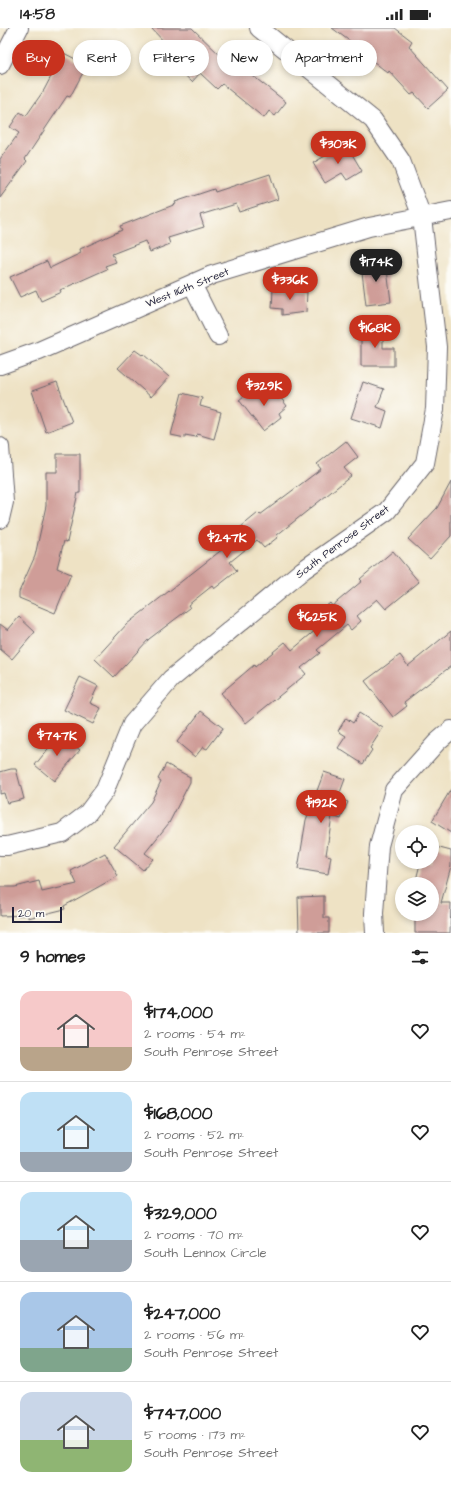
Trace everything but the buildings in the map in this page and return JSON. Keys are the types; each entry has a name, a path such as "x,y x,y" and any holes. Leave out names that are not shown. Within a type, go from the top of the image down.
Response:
{"street":[{"path":"0,65 19,28"},
{"name":"South Penrose Street","path":"0,846 7,846 62,833 87,814 105,790 132,724 171,679 303,570 387,511 425,463 435,409 437,347 422,217 401,161 373,120 258,28"},
{"name":"West 116th Street","path":"0,365 39,351 212,275 369,226 451,211"},
{"path":"192,284 218,336"},
{"path":"0,447 4,502 0,519"},
{"path":"375,933 374,913 379,846 394,790 451,730"}]}
